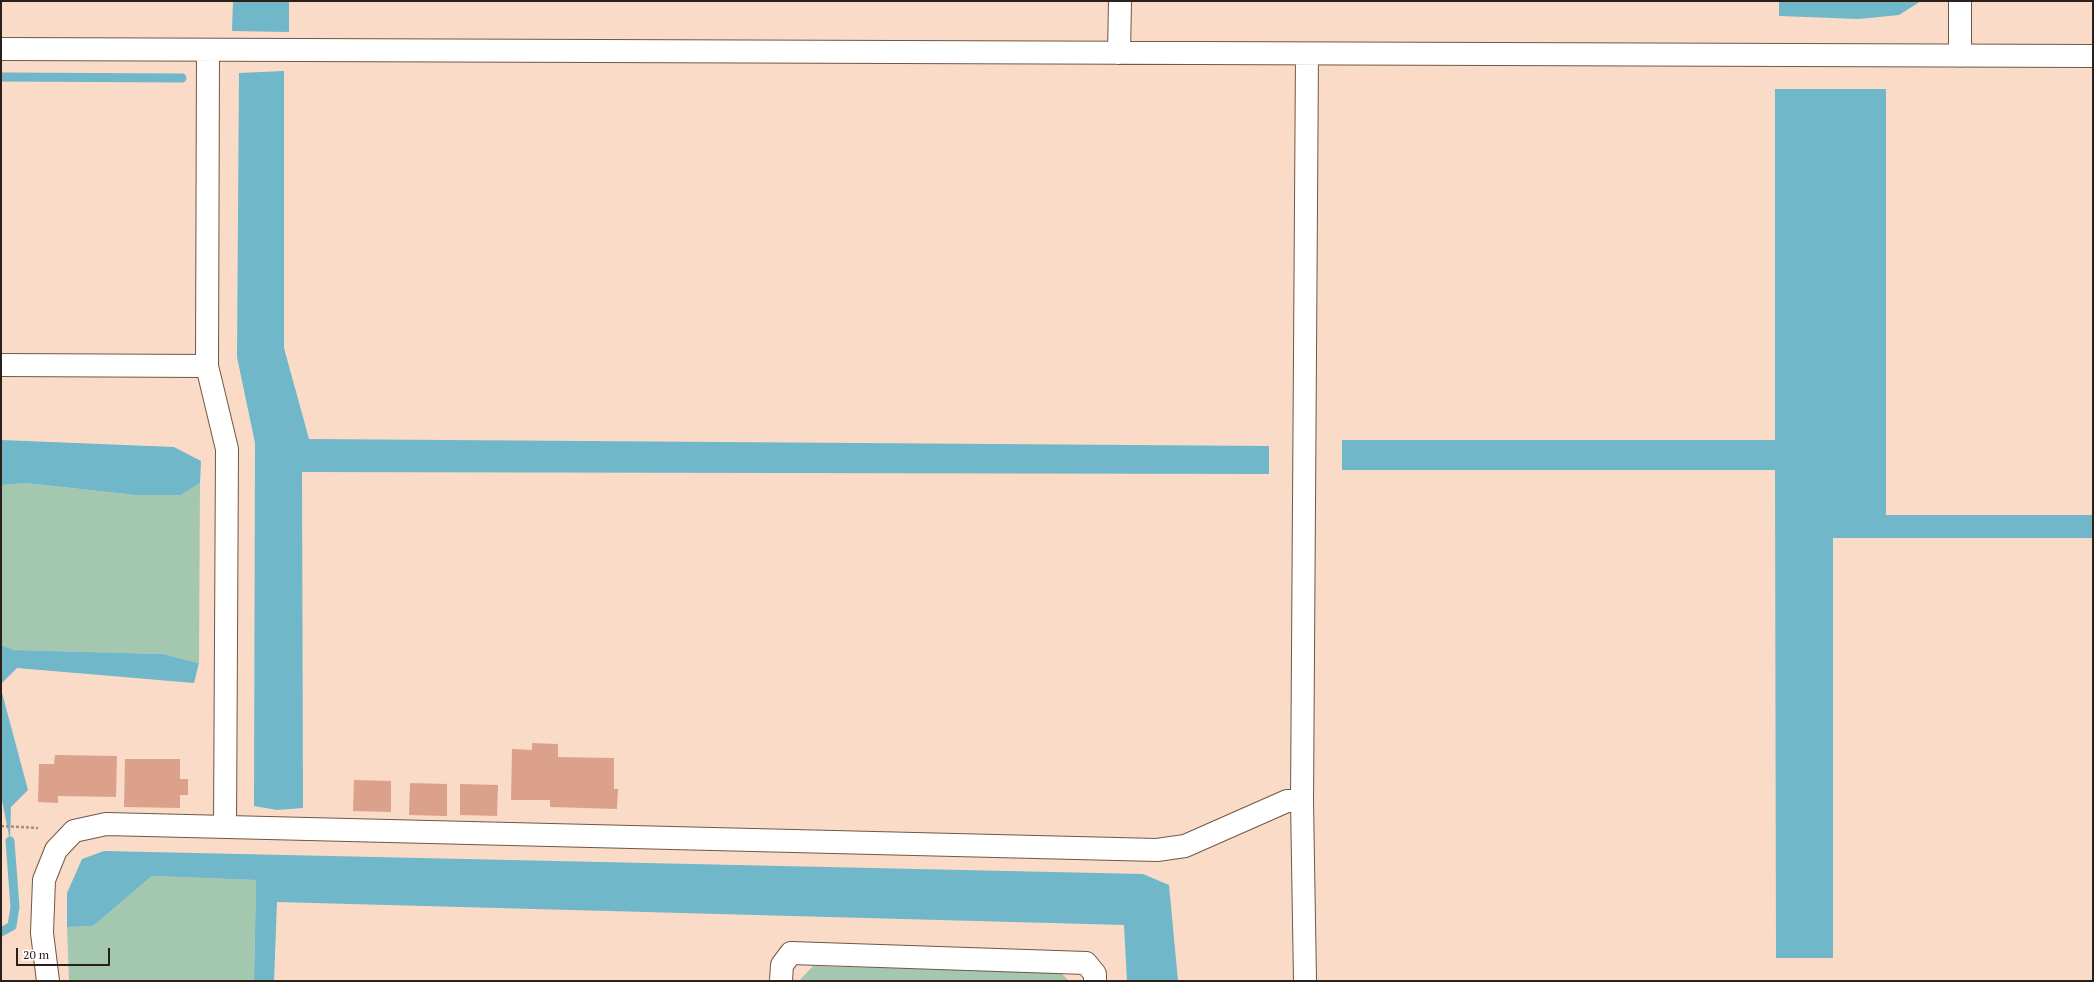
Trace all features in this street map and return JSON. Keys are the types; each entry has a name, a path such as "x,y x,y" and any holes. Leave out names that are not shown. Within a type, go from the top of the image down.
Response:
{"street":[{"path":"1119,53 1120,1"},
{"path":"1960,1 1960,56"},
{"path":"1,49 208,51 2093,56"},
{"path":"208,51 207,366 227,449 225,827"},
{"path":"1305,981 1302,801 1307,54"},
{"path":"1,365 207,366"},
{"path":"48,981 42,933 44,880 56,850 74,831 106,824 1157,850 1185,846 1286,802 1302,801"},
{"path":"781,981 782,965 791,953 1086,963 1095,974 1095,981"}],"path":[{"path":"1,826 18,827"}],"green space":[{"path":"26,483 135,495 181,495 200,483 199,663 163,654 14,650 1,645 1,485"},
{"path":"152,876 256,880 254,981 69,981 67,927 93,926"},
{"path":"813,966 1061,973 1069,981 799,981"}],"water":[{"path":"233,1 289,1 289,32 232,31"},
{"path":"1779,1 1921,1 1899,15 1859,19 1779,16"},
{"path":"284,71 284,348 309,439 1269,446 1269,474 302,472 303,808 277,810 254,806 255,443 237,357 239,73"},
{"path":"1775,89 1886,89 1886,515 2093,515 2093,538 1833,538 1833,958 1776,958 1775,470 1342,470 1342,440 1775,440"},
{"path":"1,440 174,447 201,461 200,483 181,495 135,495 26,483 1,485"},
{"path":"1,645 14,650 163,654 199,663 194,683 17,668 1,684"},
{"path":"1,689 28,790 11,807 10,841 1,795"},
{"path":"104,851 1143,874 1169,885 1178,981 1127,981 1124,925 277,902 274,981 254,981 256,880 152,876 93,926 67,927 67,893 82,859"}],"building":[{"path":"532,743 558,744 558,757 614,758 614,789 618,789 617,809 550,807 550,800 511,800 512,749 532,750"},
{"path":"55,755 117,756 116,797 58,796 58,803 38,802 39,764 54,764"},
{"path":"125,759 180,759 180,779 188,779 188,795 180,795 180,808 124,807"},
{"path":"354,780 391,781 391,812 353,811"},
{"path":"410,783 447,784 447,816 409,815"},
{"path":"460,784 498,785 497,816 460,815"}],"waterway":[{"path":"1,77 182,78"},
{"path":"1,932 12,926 15,907 10,841"}]}
